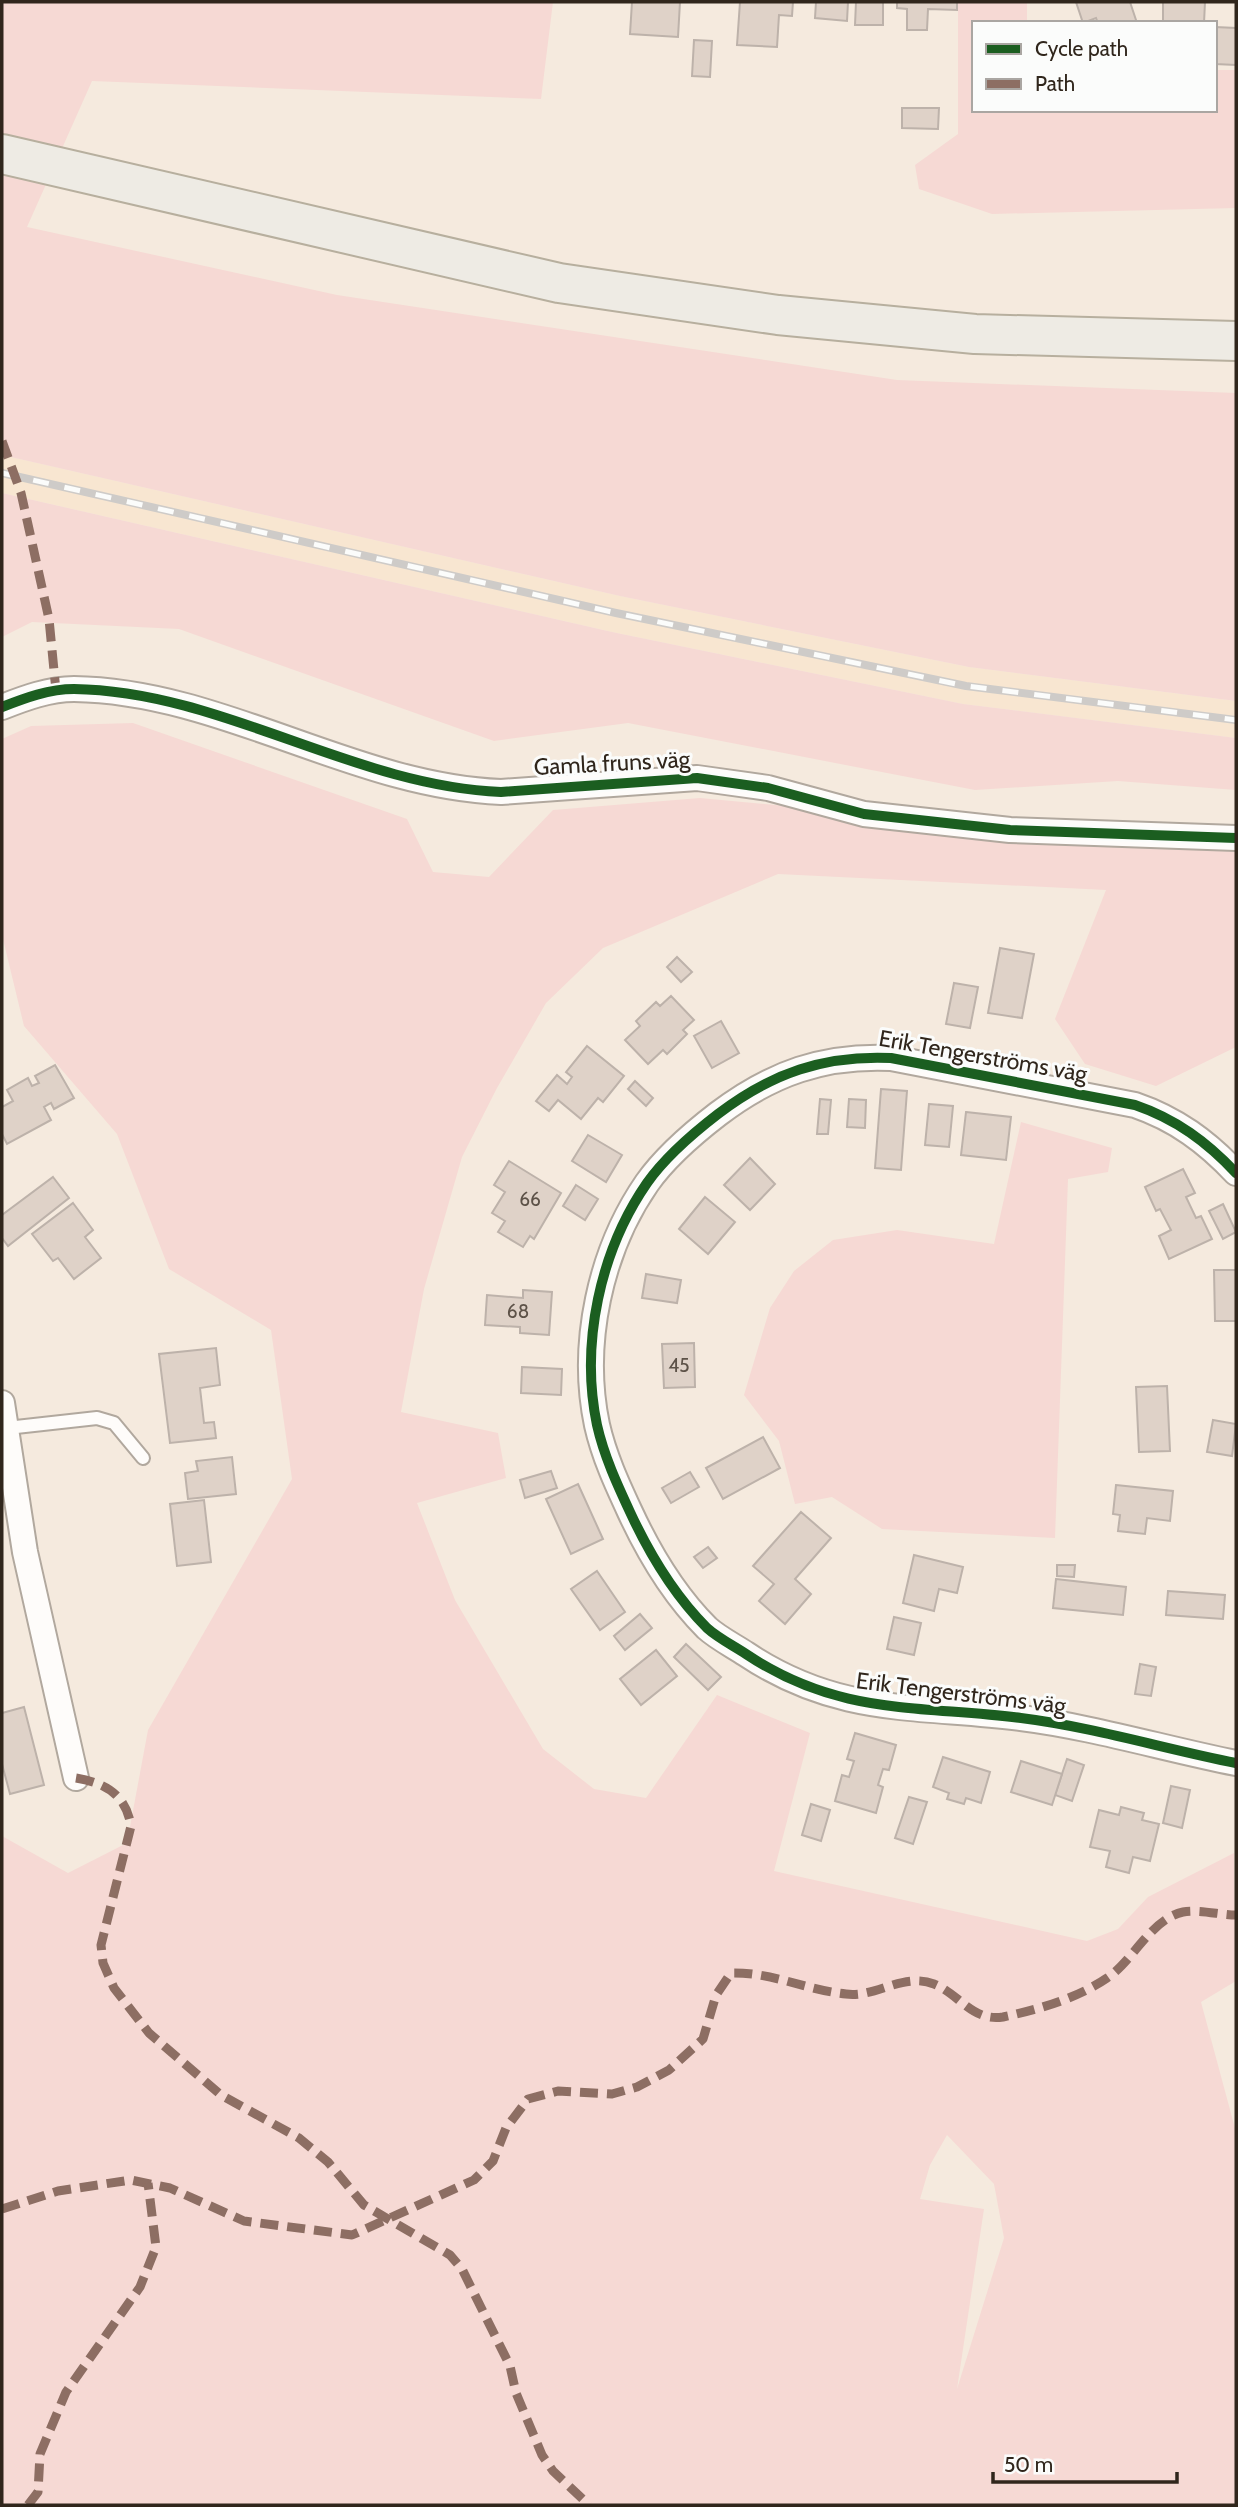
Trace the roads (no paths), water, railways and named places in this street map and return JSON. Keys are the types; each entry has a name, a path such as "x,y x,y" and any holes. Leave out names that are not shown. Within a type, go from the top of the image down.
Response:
{"main road":[{"path":"2,154 559,283 778,315 975,334 1236,341"}],"street":[{"name":"Gamla fruns väg","path":"2,707 44,693 73,689 142,697 216,715 430,784 471,790 501,792 697,778 768,788 864,814 1010,830 1236,838"},
{"name":"Erik Tengerströms väg","path":"1236,1173 1188,1129 1157,1112 1135,1105 891,1058 854,1056 818,1063 769,1081 733,1103 681,1144 647,1183 613,1249 600,1291 591,1341 597,1424 609,1466 645,1544 708,1629 755,1660 831,1696 879,1706 1023,1718 1236,1763"},
{"path":"2,1403 8,1428 25,1552 76,1778"}],"lane":[{"path":"8,1428 97,1418 114,1423 143,1458"}],"railway":[{"path":"2,473 616,613 966,686 1236,720"}]}
